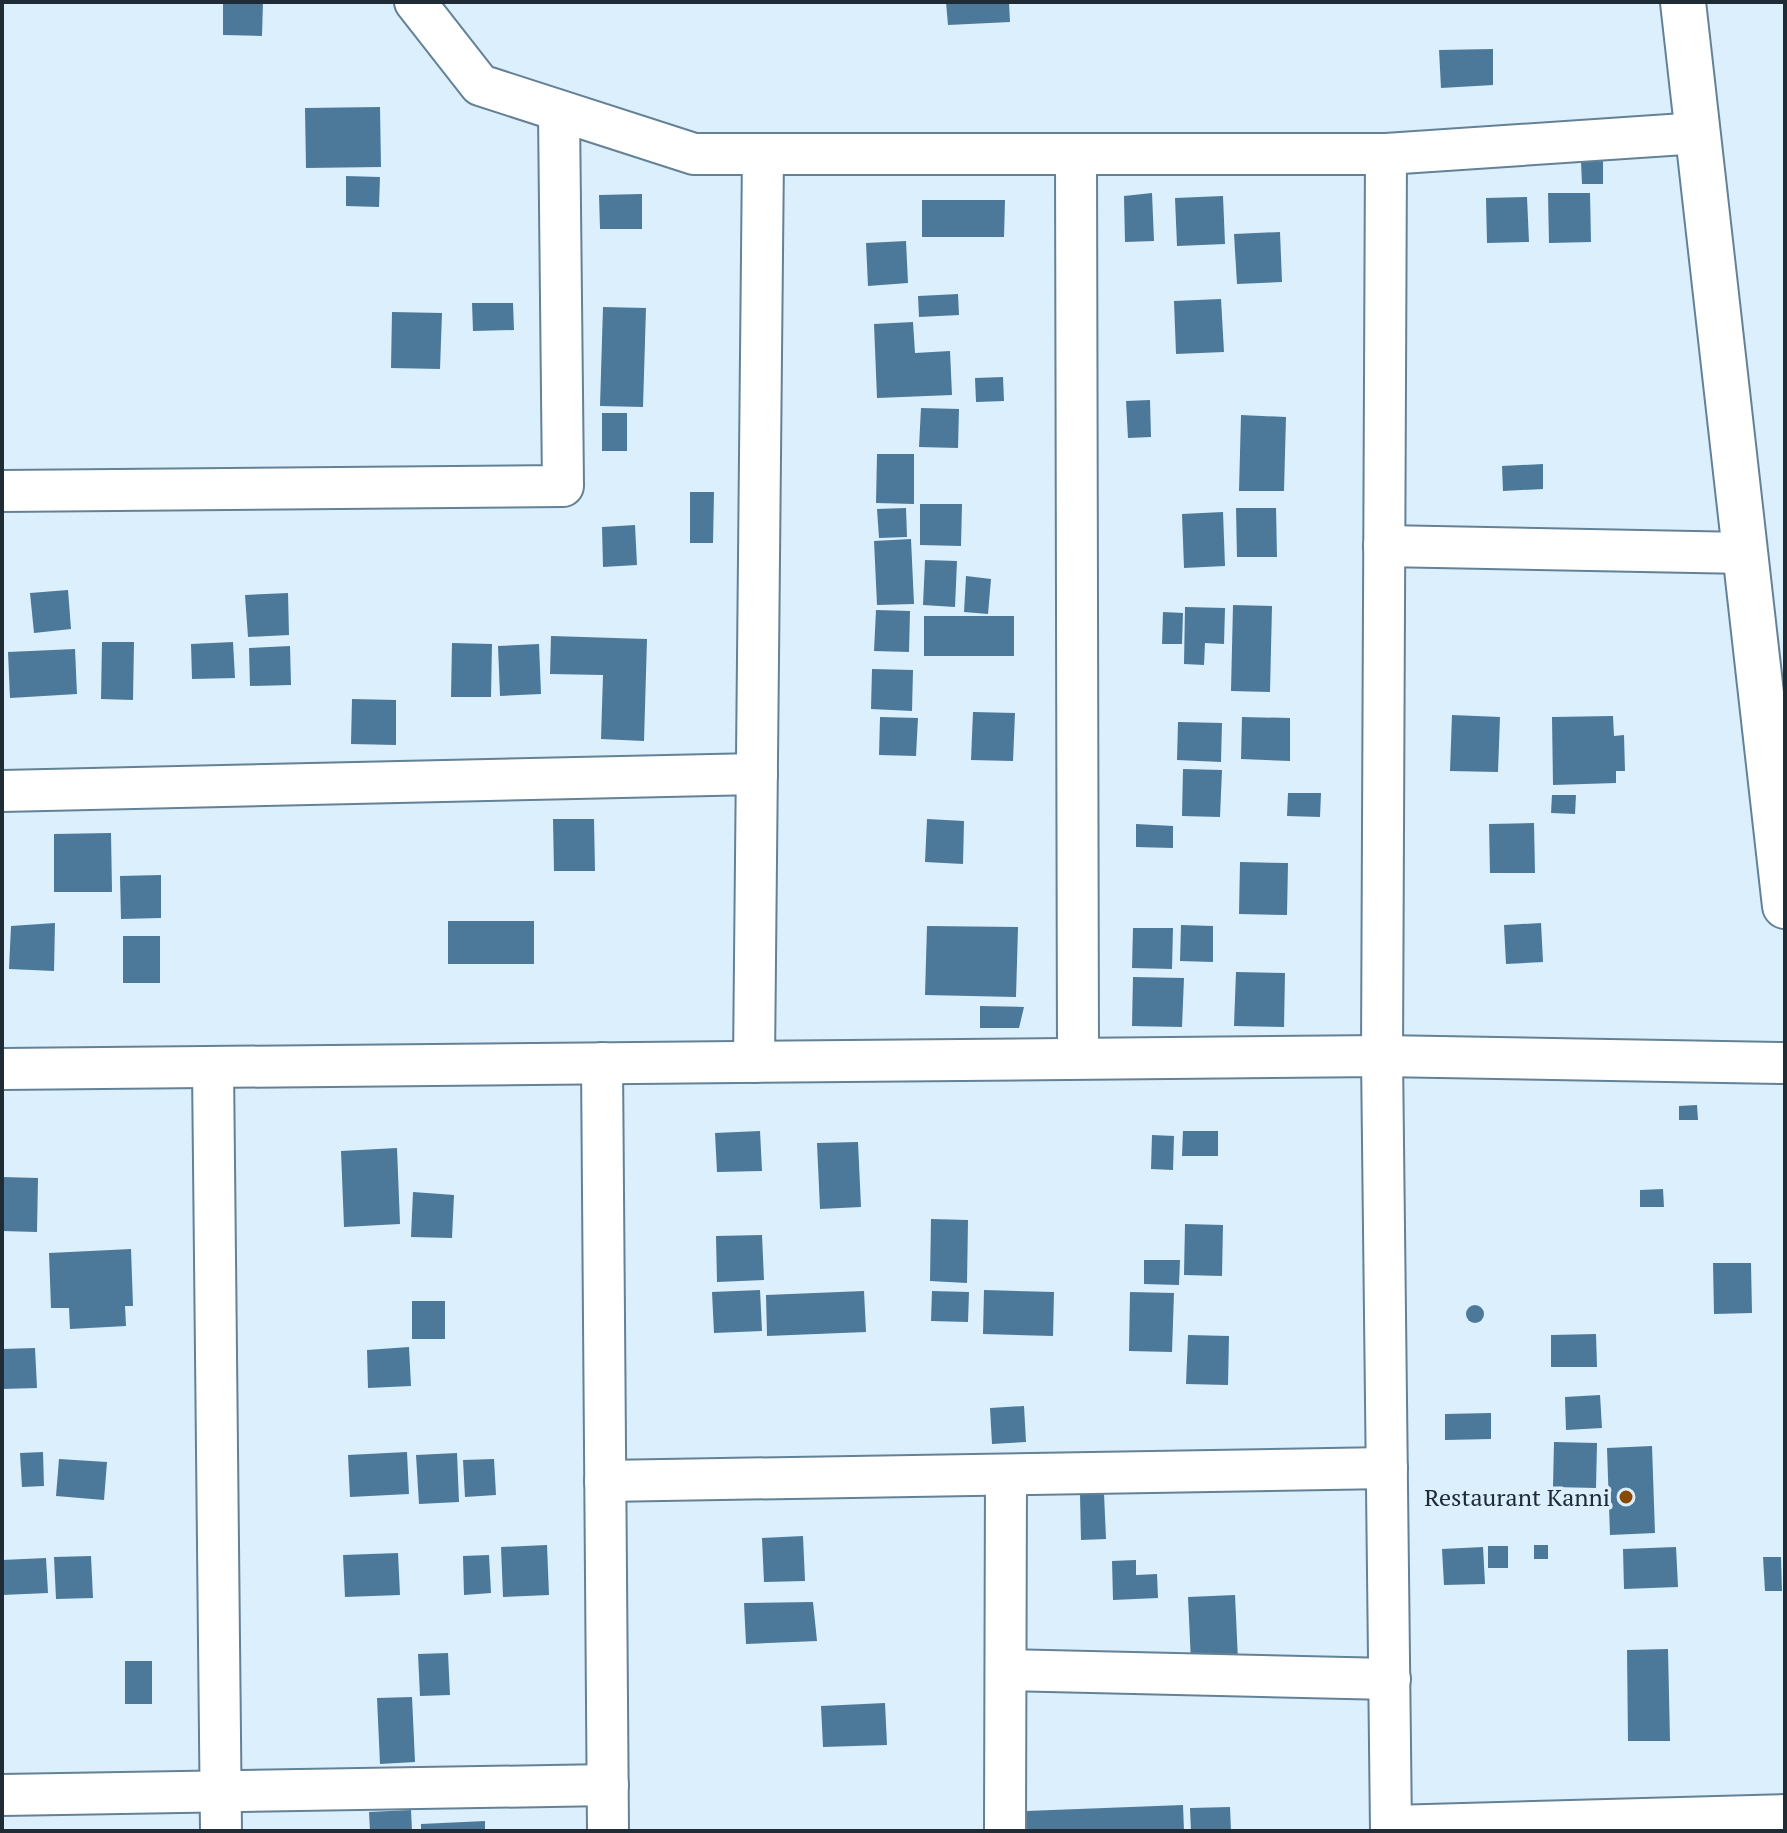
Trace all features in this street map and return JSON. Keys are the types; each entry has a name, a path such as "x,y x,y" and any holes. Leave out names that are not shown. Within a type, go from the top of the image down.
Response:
{"highway":[{"path":"1683,2 1785,906"}],"street":[{"path":"415,2 480,85 559,113 694,154 1386,154 1699,133"},
{"path":"2,491 563,486 559,113"},
{"path":"754,1062 763,154"},
{"path":"1076,154 1078,1058"},
{"path":"1386,154 1382,1056 1391,1828 1785,1815"},
{"path":"1384,546 1746,553"},
{"path":"2,791 757,774"},
{"path":"2,1069 1382,1056 1785,1063"},
{"path":"602,1063 608,1831"},
{"path":"213,1067 221,1812"},
{"path":"605,1481 1387,1468"},
{"path":"1005,1831 1006,1475"},
{"path":"1006,1670 1390,1679"},
{"path":"2,1795 221,1812 608,1785"}],"building":[{"path":"223,2 263,2 262,36 223,35"},
{"path":"946,2 1009,2 1010,22 948,25"},
{"path":"1493,49 1493,85 1441,88 1439,50"},
{"path":"380,107 381,167 306,168 305,108"},
{"path":"1603,161 1603,184 1582,184 1581,162"},
{"path":"346,176 380,177 379,207 346,206"},
{"path":"1152,193 1154,241 1125,242 1124,196"},
{"path":"1548,193 1590,193 1591,242 1549,243"},
{"path":"642,194 642,229 600,229 599,195"},
{"path":"1223,196 1225,244 1177,246 1175,198"},
{"path":"1527,197 1529,242 1487,243 1486,198"},
{"path":"922,200 1005,200 1004,237 922,237"},
{"path":"1280,232 1282,282 1237,284 1234,234"},
{"path":"906,241 908,283 868,286 866,243"},
{"path":"958,294 959,315 919,317 918,296"},
{"path":"1221,299 1224,352 1176,354 1174,301"},
{"path":"472,303 513,303 514,330 473,331"},
{"path":"603,307 646,308 643,407 600,406"},
{"path":"392,312 442,313 440,369 391,368"},
{"path":"913,322 915,353 950,351 952,395 877,398 874,324"},
{"path":"1003,377 1004,401 976,402 975,378"},
{"path":"1150,400 1151,437 1128,438 1126,401"},
{"path":"921,408 959,409 958,448 919,447"},
{"path":"602,413 627,413 627,451 602,451"},
{"path":"1241,415 1286,417 1284,491 1239,491"},
{"path":"877,454 914,454 914,504 876,503"},
{"path":"1543,464 1543,489 1503,491 1502,466"},
{"path":"690,492 714,492 713,543 690,543"},
{"path":"920,504 962,504 961,546 920,545"},
{"path":"906,508 907,537 879,538 877,509"},
{"path":"1236,508 1276,508 1277,557 1237,557"},
{"path":"1223,512 1225,566 1184,568 1182,514"},
{"path":"635,525 637,565 603,567 602,527"},
{"path":"911,539 914,604 877,605 874,541"},
{"path":"925,560 957,561 955,607 923,605"},
{"path":"966,576 991,579 988,614 964,612"},
{"path":"68,590 71,629 34,633 30,593"},
{"path":"288,593 289,635 248,637 245,595"},
{"path":"1233,605 1272,606 1270,692 1231,691"},
{"path":"1185,607 1225,608 1224,644 1205,643 1204,665 1184,664"},
{"path":"876,610 910,611 909,652 874,651"},
{"path":"1163,612 1183,613 1182,644 1162,644"},
{"path":"924,616 1014,616 1014,656 924,656"},
{"path":"551,636 647,639 644,741 601,739 603,675 550,674"},
{"path":"102,642 134,642 133,700 101,699"},
{"path":"233,642 235,678 192,679 191,644"},
{"path":"452,643 492,644 491,697 451,697"},
{"path":"539,644 541,694 500,696 498,646"},
{"path":"290,646 291,685 250,686 249,648"},
{"path":"75,649 77,694 10,698 8,652"},
{"path":"872,669 913,670 912,711 871,709"},
{"path":"352,699 396,700 396,745 351,744"},
{"path":"973,712 1015,713 1013,761 971,760"},
{"path":"1452,715 1500,717 1498,772 1450,771"},
{"path":"1613,716 1614,736 1624,735 1625,771 1616,771 1616,783 1553,785 1552,717"},
{"path":"880,717 918,718 916,756 879,755"},
{"path":"1242,717 1290,718 1290,761 1241,759"},
{"path":"1178,722 1222,723 1221,762 1177,760"},
{"path":"1183,769 1222,770 1220,817 1182,816"},
{"path":"1288,793 1321,793 1320,817 1287,816"},
{"path":"1552,795 1576,795 1575,814 1551,813"},
{"path":"553,819 594,819 595,871 554,871"},
{"path":"927,819 964,821 963,864 925,862"},
{"path":"1534,823 1535,873 1490,873 1489,824"},
{"path":"1136,824 1173,826 1173,848 1136,847"},
{"path":"111,833 112,892 54,892 54,834"},
{"path":"1240,862 1288,863 1287,915 1239,914"},
{"path":"161,875 161,918 121,919 120,876"},
{"path":"448,921 534,921 534,964 448,964"},
{"path":"55,923 54,971 9,969 11,926"},
{"path":"1541,923 1543,962 1506,964 1504,925"},
{"path":"1181,925 1213,926 1213,962 1180,961"},
{"path":"927,926 1018,927 1016,997 925,995"},
{"path":"1133,928 1173,928 1172,969 1132,968"},
{"path":"123,936 160,936 160,983 123,983"},
{"path":"1236,972 1285,973 1284,1027 1234,1026"},
{"path":"1133,977 1184,978 1182,1027 1132,1026"},
{"path":"980,1006 1024,1007 1019,1028 980,1028"},
{"path":"1697,1105 1698,1120 1679,1120 1679,1106"},
{"path":"760,1131 762,1171 717,1172 715,1133"},
{"path":"1183,1131 1218,1131 1218,1156 1182,1156"},
{"path":"1152,1135 1174,1136 1173,1170 1151,1169"},
{"path":"858,1142 861,1207 820,1209 817,1143"},
{"path":"397,1148 400,1224 344,1227 341,1151"},
{"path":"2,1177 38,1178 37,1232 2,1231"},
{"path":"1663,1189 1664,1207 1640,1207 1640,1190"},
{"path":"413,1192 454,1195 452,1238 411,1237"},
{"path":"931,1219 968,1220 967,1283 930,1281"},
{"path":"1185,1224 1223,1225 1222,1276 1184,1275"},
{"path":"762,1235 764,1280 717,1282 716,1236"},
{"path":"131,1249 133,1306 125,1306 126,1326 70,1329 69,1308 51,1308 49,1253"},
{"path":"1144,1260 1180,1260 1179,1285 1144,1284"},
{"path":"1713,1263 1751,1263 1752,1313 1714,1314"},
{"path":"760,1290 762,1331 714,1333 712,1292"},
{"path":"984,1290 1054,1292 1053,1336 983,1334"},
{"path":"864,1291 866,1332 767,1336 766,1295"},
{"path":"932,1291 969,1292 968,1322 931,1321"},
{"path":"1130,1292 1174,1293 1172,1352 1129,1351"},
{"path":"412,1301 445,1301 445,1339 412,1339"},
{"path":"1475,1305 1484,1314 1475,1323 1466,1314"},
{"path":"1596,1334 1597,1367 1551,1367 1551,1335"},
{"path":"1188,1335 1229,1336 1228,1385 1186,1384"},
{"path":"409,1347 411,1386 368,1388 367,1350"},
{"path":"35,1348 37,1388 2,1389 2,1349"},
{"path":"1600,1395 1602,1428 1566,1430 1565,1397"},
{"path":"1024,1406 1026,1442 992,1444 990,1408"},
{"path":"1491,1413 1491,1439 1445,1440 1445,1414"},
{"path":"1554,1442 1597,1443 1596,1488 1553,1487"},
{"path":"1652,1446 1655,1533 1610,1535 1607,1448"},
{"path":"43,1452 44,1486 22,1487 20,1453"},
{"path":"407,1452 409,1494 350,1497 348,1455"},
{"path":"457,1453 459,1502 419,1504 416,1455"},
{"path":"59,1459 107,1462 104,1500 56,1496"},
{"path":"494,1459 496,1495 465,1497 463,1460"},
{"path":"1104,1493 1106,1539 1081,1540 1080,1494"},
{"path":"803,1536 805,1581 764,1582 762,1538"},
{"path":"547,1545 549,1595 503,1597 501,1547"},
{"path":"1534,1545 1548,1545 1548,1559 1534,1559"},
{"path":"1488,1546 1508,1546 1508,1568 1488,1568"},
{"path":"1483,1547 1485,1584 1444,1585 1442,1549"},
{"path":"1676,1547 1678,1587 1624,1589 1623,1549"},
{"path":"398,1553 400,1595 345,1597 343,1555"},
{"path":"489,1555 491,1593 464,1595 463,1556"},
{"path":"91,1556 93,1598 56,1599 54,1557"},
{"path":"1763,1557 1781,1557 1782,1591 1765,1591"},
{"path":"46,1558 48,1593 2,1595 2,1560"},
{"path":"1136,1560 1136,1575 1157,1574 1158,1598 1113,1600 1112,1561"},
{"path":"1235,1595 1238,1660 1191,1662 1188,1597"},
{"path":"813,1602 817,1641 746,1644 744,1603"},
{"path":"1668,1649 1670,1741 1628,1741 1627,1650"},
{"path":"448,1653 450,1695 420,1696 418,1654"},
{"path":"125,1661 152,1661 152,1704 125,1704"},
{"path":"412,1697 415,1762 380,1764 377,1698"},
{"path":"885,1703 887,1745 823,1747 821,1706"},
{"path":"1183,1805 1184,1831 1027,1831 1026,1811"},
{"path":"1230,1807 1231,1831 1191,1831 1190,1808"},
{"path":"411,1810 412,1831 370,1831 369,1812"},
{"path":"485,1821 485,1831 421,1831 421,1824"}],"place":[{"name":"Restaurant Kanni","path":"1626,1497"}]}
